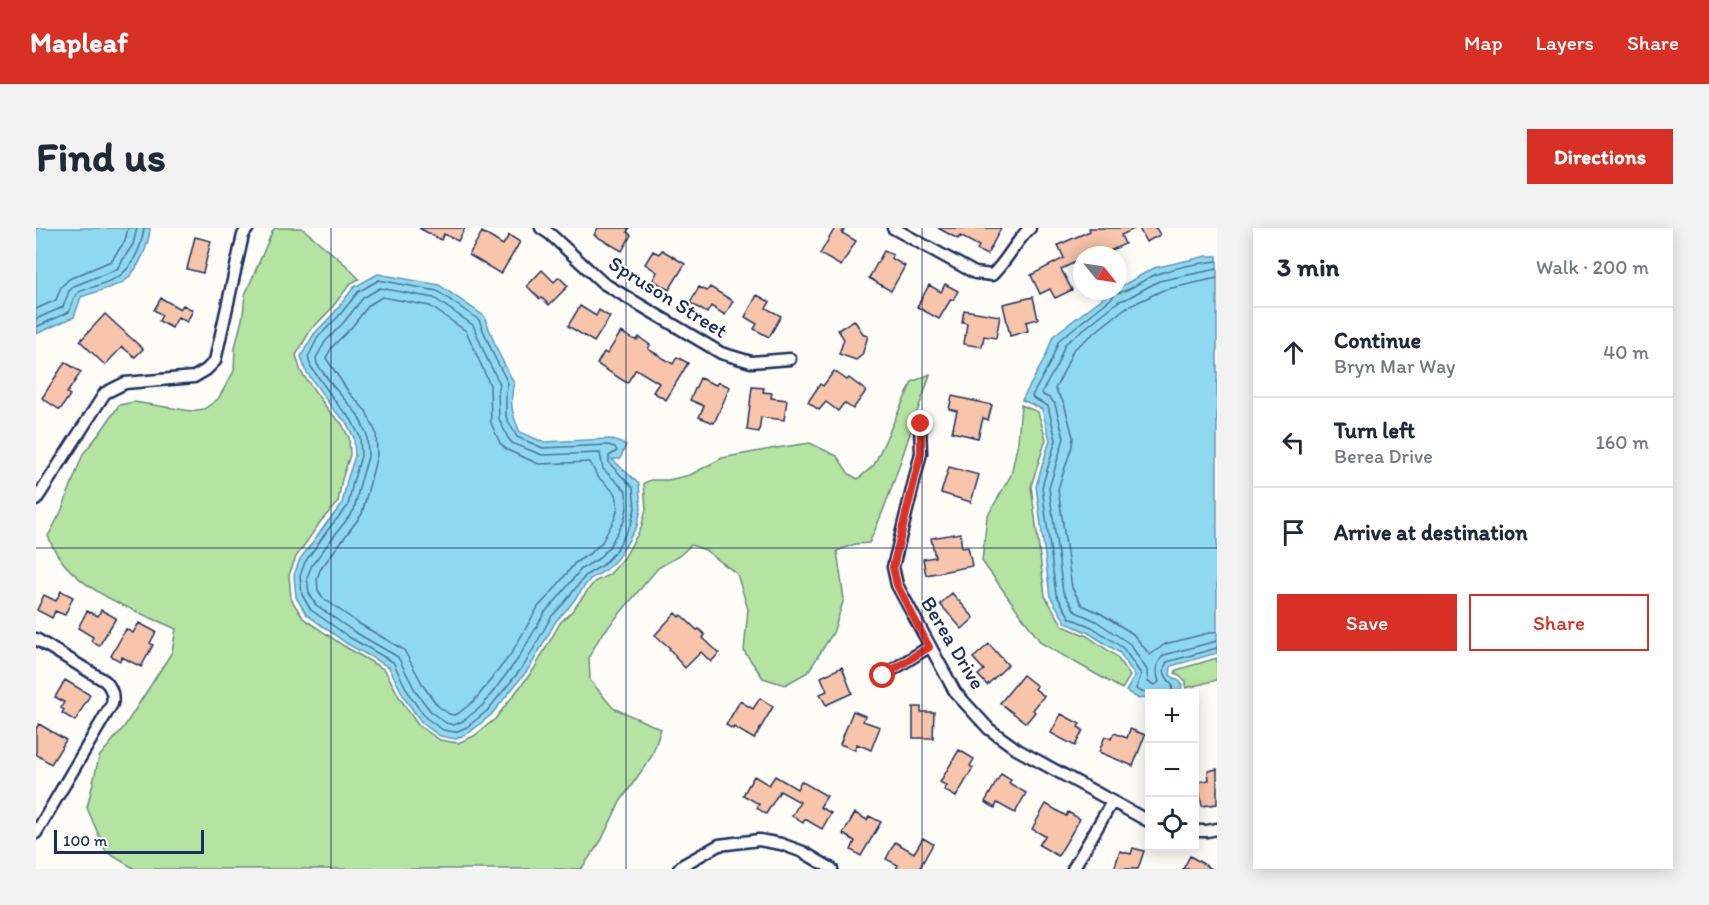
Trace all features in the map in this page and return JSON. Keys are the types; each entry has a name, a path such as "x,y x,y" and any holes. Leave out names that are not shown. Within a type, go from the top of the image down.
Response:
{"street":[{"path":"36,500 105,393 125,384 194,377 215,361 243,235 248,228"},
{"name":"Spruson Street","path":"541,228 603,283 721,353 751,362 790,359"},
{"path":"893,228 975,273 992,275 1002,266 1018,239 1030,228"},
{"name":"Berea Drive","path":"921,424 921,453 893,567 897,585 929,647 955,692 988,729 1018,750 1145,820"},
{"path":"36,639 105,681 110,685 114,697 36,833"},
{"path":"883,676 929,647"},
{"path":"1073,869 1112,802"},
{"path":"1199,831 1217,830"},
{"path":"679,869 720,845 759,840 781,844 803,852 832,869"}],"green space":[{"path":"302,228 359,279 351,283 310,331 296,355 301,372 329,411 342,424 349,438 350,455 342,479 338,502 321,521 296,557 289,575 291,599 303,618 385,670 418,725 440,740 458,743 474,736 495,719 534,669 560,623 594,582 610,574 624,558 641,528 646,509 644,483 690,475 722,458 810,443 837,456 849,474 858,479 874,465 912,382 930,374 888,497 869,543 855,544 837,551 844,599 833,633 808,672 785,685 763,678 744,651 748,609 737,574 705,550 691,545 679,556 658,568 600,637 589,657 590,680 613,708 661,729 652,756 620,802 601,841 581,869 135,869 106,852 87,808 99,757 124,727 172,652 176,629 113,600 83,581 59,557 48,536 61,512 83,454 119,405 134,402 191,411 204,409 218,399 234,371 235,348 245,295 273,230"},
{"path":"1021,405 1038,412 1046,439 1031,486 1045,596 1063,626 1087,636 1116,656 1130,676 1122,689 1041,643 982,561 987,517 1011,475 1018,442"},
{"path":"1217,658 1217,680 1186,688 1186,681 1175,673 1176,670"}],"water":[{"path":"36,228 150,228 148,242 142,256 126,280 81,297 74,317 36,334"},
{"path":"1207,256 1217,256 1217,653 1171,666 1170,675 1182,683 1181,689 1145,689 1145,697 1139,699 1126,691 1135,676 1120,653 1089,633 1066,623 1050,596 1036,486 1050,440 1042,409 1022,400 1045,358 1053,336 1100,300 1127,300 1127,283 1154,268"},
{"path":"378,274 439,285 484,316 499,354 514,383 512,408 520,432 543,442 610,439 626,445 620,459 612,459 639,484 641,509 637,526 620,555 606,570 590,579 556,621 530,667 491,715 470,732 456,739 440,736 422,723 405,699 389,667 346,643 306,614 296,597 294,575 300,559 342,504 355,456 354,438 346,422 333,409 305,370 301,356 314,334 354,287"}],"building":[{"path":"419,228 465,228 458,241 444,234 441,240"},
{"path":"598,228 629,228 627,232 631,235 622,251 594,235"},
{"path":"835,228 845,228 842,233 856,241 841,266 820,254"},
{"path":"938,228 1001,228 987,255 977,250 979,246 960,236 958,239"},
{"path":"1089,228 1136,228 1121,235 1125,244 1121,246 1073,246 1073,263 1061,269 1072,290 1055,298 1050,289 1040,294 1031,275 1064,258 1058,245 1090,231"},
{"path":"1139,228 1156,228 1160,235 1146,242"},
{"path":"482,232 503,245 509,235 520,242 501,274 469,255"},
{"path":"195,237 211,241 203,273 187,269"},
{"path":"662,250 685,264 669,290 653,280 657,272 645,264 653,251 659,254"},
{"path":"884,251 893,255 891,258 905,266 891,291 869,278"},
{"path":"542,270 554,282 559,277 568,286 549,305 527,286"},
{"path":"945,284 958,291 939,319 917,307 929,285 941,292"},
{"path":"699,287 707,291 710,287 733,301 725,315 711,306 707,313 690,303"},
{"path":"757,295 770,302 766,308 781,316 769,337 754,329 757,324 745,317"},
{"path":"1033,297 1038,319 1026,322 1028,331 1010,336 1003,304"},
{"path":"161,298 180,309 183,305 193,310 187,322 178,317 172,328 159,321 162,315 154,310"},
{"path":"580,306 596,316 599,310 610,317 594,342 568,326"},
{"path":"964,310 1000,316 996,338 984,336 982,347 964,344 967,323 962,322"},
{"path":"105,314 143,349 135,357 122,347 105,365 80,341"},
{"path":"854,320 864,335 868,336 862,355 856,360 839,354 844,339 838,330"},
{"path":"621,332 633,339 637,340 639,337 650,345 648,349 673,364 677,357 688,363 666,400 653,392 659,383 636,369 627,383 597,364 604,352 607,354"},
{"path":"65,362 81,372 67,393 70,395 60,410 42,398"},
{"path":"834,371 847,380 849,378 866,391 853,409 844,403 838,411 826,402 819,410 808,402 820,384 823,386"},
{"path":"700,378 716,385 718,382 730,387 714,423 699,417 704,406 690,400"},
{"path":"752,387 764,388 763,392 772,393 771,398 787,400 784,420 761,417 759,432 747,430"},
{"path":"952,396 992,405 988,420 983,418 978,438 952,432 957,411 949,409"},
{"path":"949,467 979,475 971,502 941,493"},
{"path":"960,533 962,548 968,547 972,566 926,575 923,559 935,557 931,538"},
{"path":"61,591 73,597 65,615 55,611 52,618 37,610 44,595 56,601"},
{"path":"952,593 974,618 962,629 940,604"},
{"path":"101,610 116,618 99,646 91,641 93,637 78,628 87,611 98,616"},
{"path":"675,613 679,617 681,615 697,630 699,629 705,635 703,638 719,653 711,662 701,652 685,668 670,648 655,635"},
{"path":"139,623 156,632 150,643 153,645 141,667 122,657 120,661 111,656 126,629 133,633"},
{"path":"989,644 1008,665 987,685 978,675 984,670 973,658"},
{"path":"842,667 852,693 826,705 820,694 827,691 821,677"},
{"path":"1023,675 1037,686 1035,689 1044,696 1026,723 1000,703"},
{"path":"65,680 90,695 75,721 62,713 64,710 61,708 64,702 55,697"},
{"path":"760,698 773,707 754,739 726,725 740,701 753,709"},
{"path":"913,707 921,707 921,712 934,712 933,738 913,738"},
{"path":"853,711 865,716 863,721 880,727 871,750 857,744 855,750 840,744"},
{"path":"1061,714 1080,724 1078,727 1083,730 1075,746 1051,733"},
{"path":"39,724 66,740 51,764 36,754 36,729"},
{"path":"1130,729 1145,735 1133,766 1099,752 1105,736 1111,739 1114,733 1127,738"},
{"path":"959,750 974,759 970,766 973,768 956,797 944,790 947,786 940,782"},
{"path":"1217,769 1217,804 1202,806 1199,782 1209,780 1208,771"},
{"path":"1001,774 1011,780 1009,783 1026,793 1015,813 997,803 995,808 985,802"},
{"path":"754,776 769,785 775,776 797,789 801,781 827,796 820,807 831,813 822,829 805,819 803,823 792,816 800,802 780,791 766,814 757,808 759,804 743,795"},
{"path":"1046,804 1066,816 1068,812 1080,819 1058,856 1039,845 1045,836 1032,829"},
{"path":"855,813 867,820 869,816 881,822 861,856 851,850 855,841 843,834"},
{"path":"923,838 933,844 919,869 896,869 898,865 886,859 895,842 914,853"},
{"path":"1133,848 1144,851 1138,869 1114,869 1120,851 1131,854"},
{"path":"1190,856 1212,869 1183,869"}],"route":[{"path":"883,676 929,647 897,585 893,567 921,453 921,424"}]}
